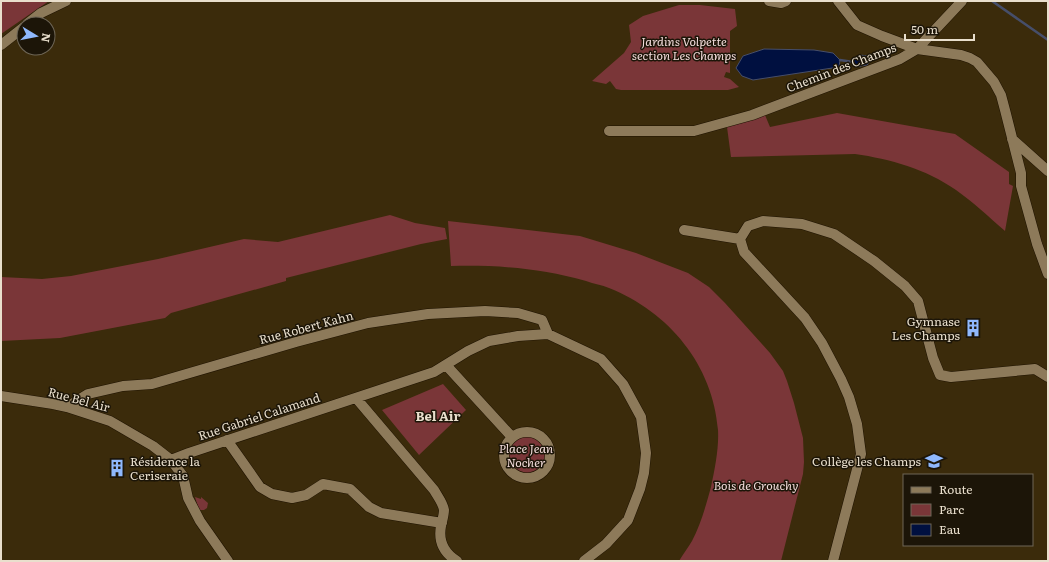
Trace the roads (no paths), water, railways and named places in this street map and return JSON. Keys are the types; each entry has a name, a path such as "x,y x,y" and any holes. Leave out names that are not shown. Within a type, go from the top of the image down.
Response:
{"street":[{"path":"37,16 66,1"},
{"path":"769,1 781,3 786,1"},
{"path":"838,1 857,25 918,49 961,55 977,62 994,82 1001,95 1021,173 1021,186 1037,244 1048,274"},
{"name":"Chemin des Champs","path":"609,130 694,131 752,115 900,60 918,49 962,1"},
{"path":"1,45 16,33"},
{"path":"1012,139 1048,171"},
{"path":"834,561 861,454 857,424 849,397 841,378 822,343 805,318 744,252 740,239 748,226 763,221 802,224 834,234 874,261 905,286 918,302 933,358 940,375 951,378 1035,369 1048,377"},
{"path":"684,230 740,239"},
{"name":"Rue Robert Kahn","path":"67,407 88,394 123,386 152,384 296,342 380,321 428,314 485,310 518,313 542,320 548,334"},
{"name":"Rue Gabriel Calamand","path":"168,458 189,453 434,372 468,351 489,341 518,336 548,334 601,359 623,384 640,417 646,453 644,473 640,490 628,520 606,544 584,561"},
{"path":"446,365 512,437"},
{"name":"Rue Bel Air","path":"1,396 67,407 110,420 153,446 168,458 183,476 188,498 200,521 228,561"},
{"path":"356,398 434,490 442,502 444,512 440,533 441,543 448,555 457,561"},
{"path":"533,432 545,440 548,445 550,457 545,470 539,475 531,478 516,476 509,471 505,465 503,457 507,442 512,437 518,433 533,432"},
{"path":"227,440 260,487 272,494 292,498 306,495 322,484 350,489 369,507 381,513 442,523"}],"water":[{"path":"764,49 814,50 833,53 840,60 839,67 753,80 742,76 736,68 743,56"},
{"path":"860,55 875,57 867,65 855,67 852,60"}],"waterway":[{"path":"992,1 1048,40"},
{"path":"840,60 853,62"}],"place":[{"name":"Gymnase Les Champs","path":"973,328"},
{"name":"Collège les Champs","path":"934,461"},
{"name":"Résidence la Ceriseraie","path":"117,468"}],"district":[{"name":"Bel Air","path":"438,415"}],"park label":[{"name":"Jardins Volpette section Les Champs","path":"684,48"},
{"name":"Place Jean Nocher","path":"526,455"},
{"name":"Bois de Grouchy","path":"756,485"}]}
